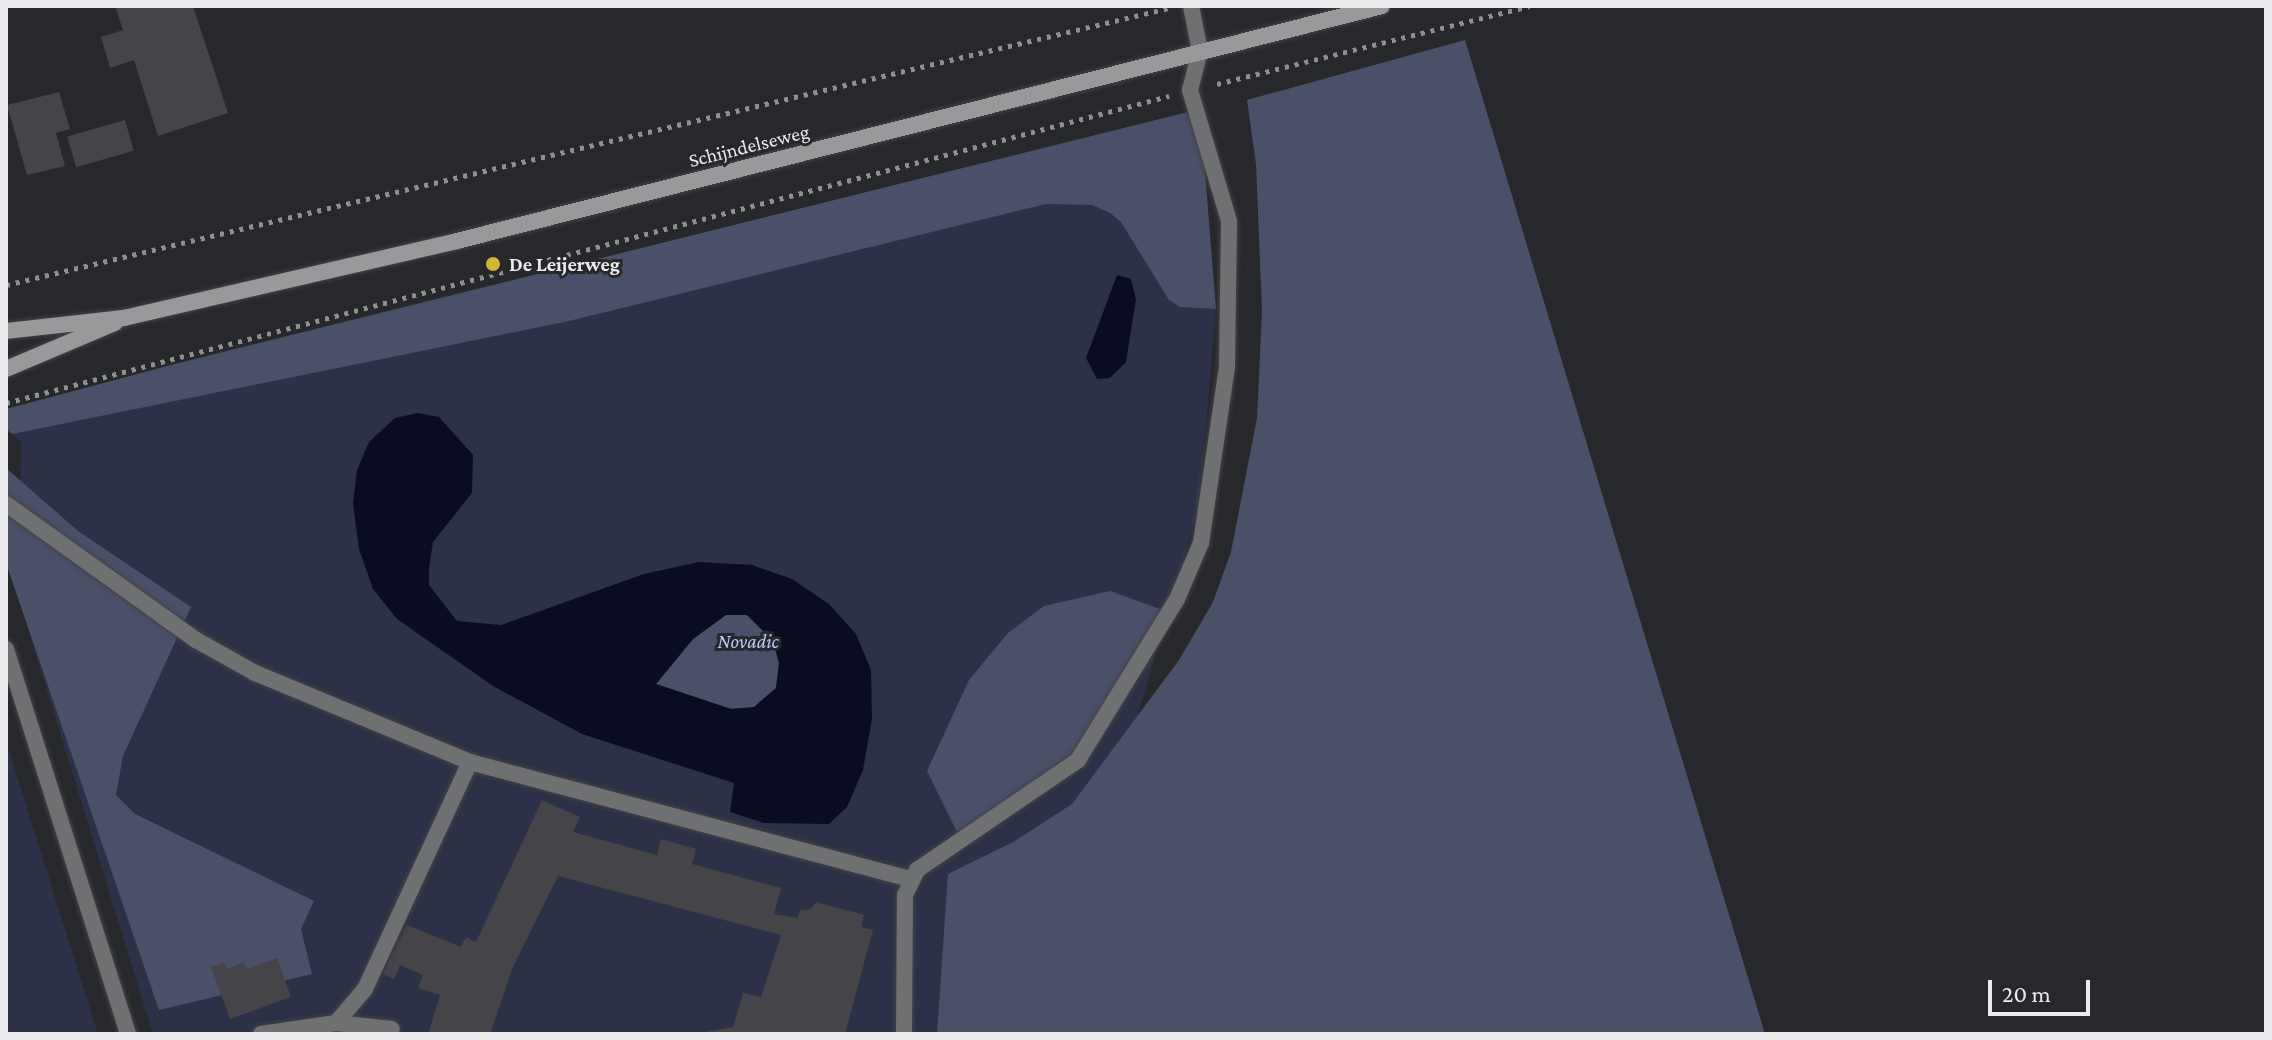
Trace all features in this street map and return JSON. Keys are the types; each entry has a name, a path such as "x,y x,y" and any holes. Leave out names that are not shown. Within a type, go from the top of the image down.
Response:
{"main road":[{"name":"Schijndelseweg","path":"6,331 124,318 457,241 1382,6"},
{"name":"Schijndelseweg","path":"6,369 124,318"}],"street":[{"path":"904,1034 905,895 917,870 1078,760 1177,599 1201,543 1227,366 1229,221 1190,90 1200,51 1191,6"},
{"path":"6,504 196,640 284,686 470,762 912,880"},
{"path":"6,649 128,1034"},
{"path":"336,1023 365,989 470,762"},
{"path":"261,1034 336,1023 392,1029"}],"path":[{"path":"6,285 1178,6"},
{"path":"6,403 1190,90 1529,6"}],"green space":[{"path":"1465,40 1765,1034 937,1034 948,874 1015,841 1072,804 1179,660 1213,602 1231,552 1257,418 1262,311 1256,164 1247,100"},
{"path":"1200,109 1216,309 1180,307 1169,300 1121,222 1110,213 1092,205 1046,204 569,321 12,434 6,429 6,409 175,364"},
{"name":"Novadic","path":"1163,121 1180,307 1216,309 1199,506 1044,1034 153,1034 18,596 21,442 12,434"},
{"path":"6,468 78,531 191,607 123,756 116,795 135,814 314,901 301,929 312,974 159,1010 6,563"},
{"path":"1110,591 1163,610 1060,774 957,832 927,771 969,680 1008,633 1044,606"},
{"path":"726,615 747,615 773,641 779,663 776,688 754,707 731,709 656,684 693,639"},
{"path":"6,740 10,754 98,1034 6,1034"}],"shaded area":[{"path":"1117,275 1131,279 1136,299 1126,362 1110,378 1097,379 1086,358"},
{"path":"418,413 439,417 473,455 472,493 433,542 429,568 429,585 457,621 501,625 644,574 699,562 752,565 792,579 829,604 856,634 871,670 872,719 863,770 847,807 829,824 764,823 730,812 734,783 582,734 493,686 397,619 373,589 359,549 353,504 357,470 369,442 395,418","holes":["726,615 747,615 773,641 779,663 776,688 754,707 731,709 656,684 693,639"]}],"building":[{"path":"115,6 193,6 228,113 158,136 134,60 110,68 101,37 123,30"},
{"path":"59,92 70,129 56,133 65,166 27,175 7,105"},
{"path":"125,120 134,151 76,167 67,137"},
{"path":"542,800 580,817 573,832 657,855 661,839 696,849 692,864 781,888 774,914 798,918 800,910 811,909 816,902 864,915 861,927 873,930 845,1034 696,1034 733,1027 743,993 761,997 781,935 558,876 513,967 490,1034 428,1034 440,995 418,988 423,975 400,965 394,979 383,974 393,953 407,925 461,947 466,937 476,942"},
{"path":"277,958 291,997 230,1019 211,967 224,962 227,969 244,962 247,969"}],"place":[{"name":"De Leijerweg","path":"493,264"}]}
